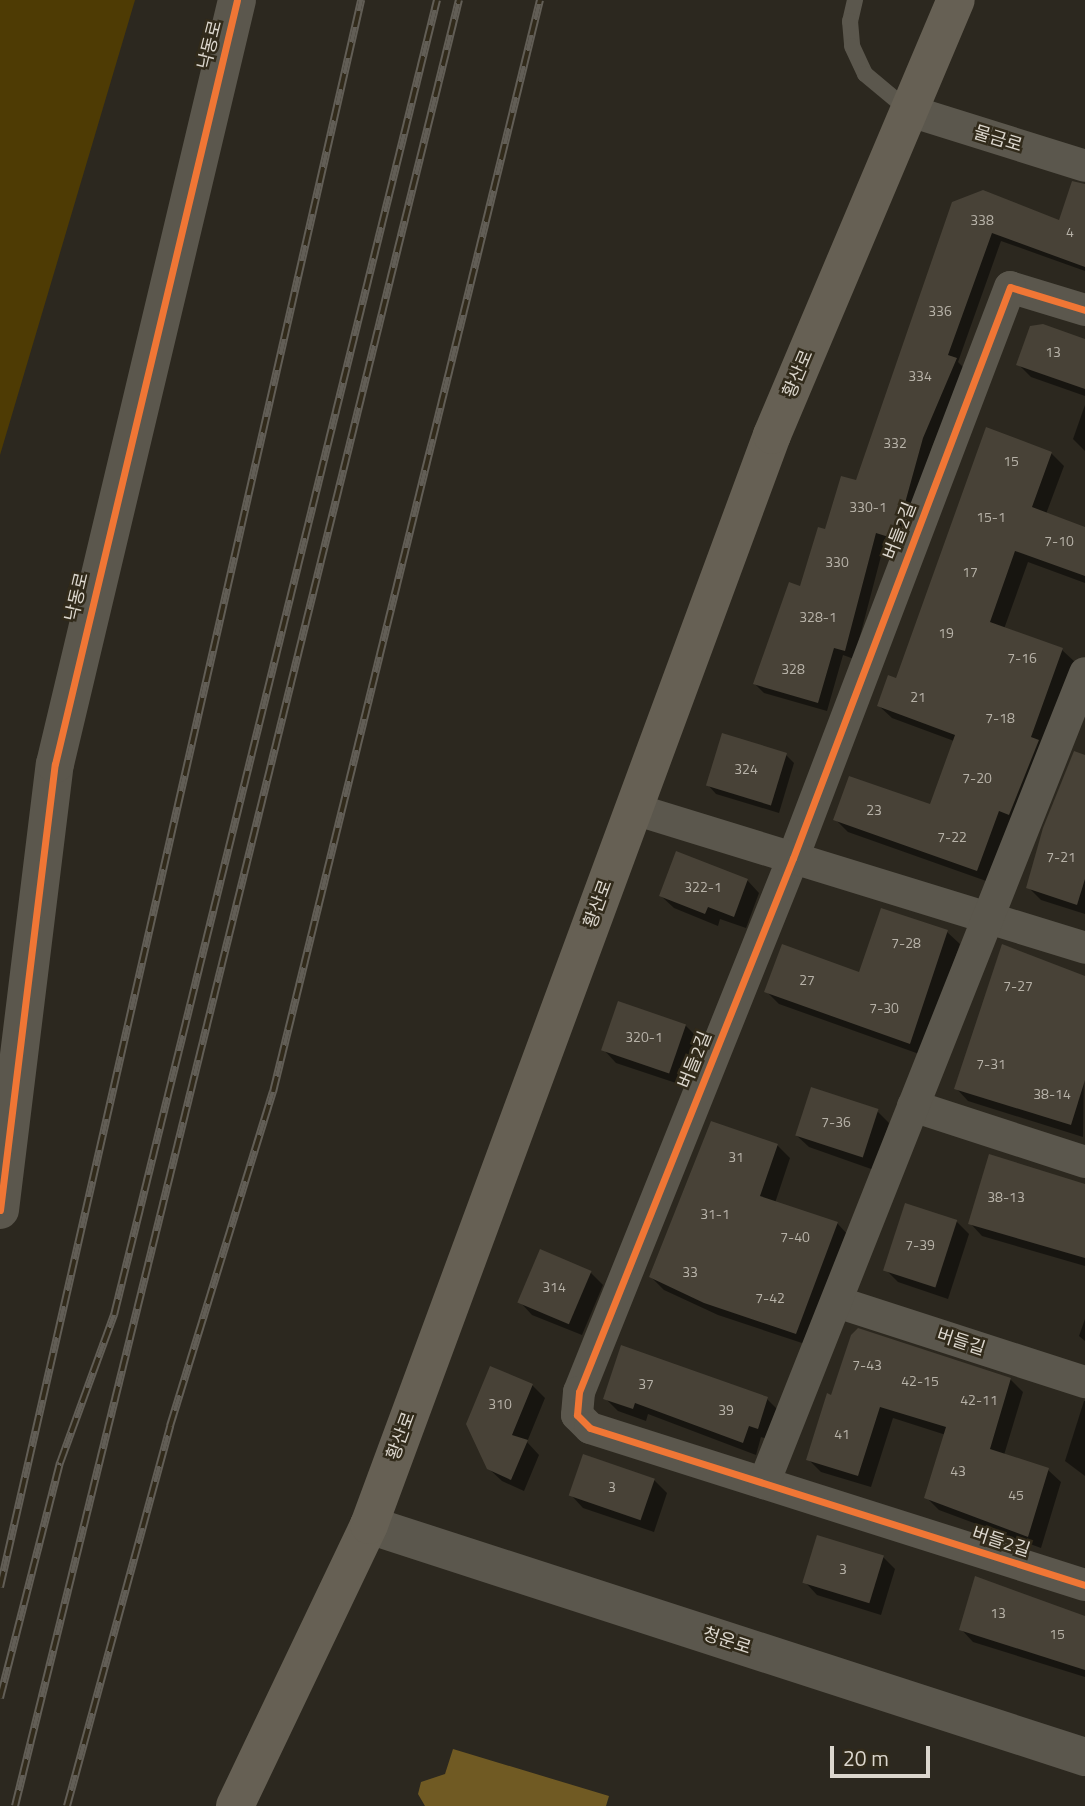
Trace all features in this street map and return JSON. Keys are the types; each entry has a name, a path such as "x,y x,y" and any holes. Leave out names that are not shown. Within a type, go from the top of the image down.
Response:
{"main road":[{"name":"황산로","path":"235,1806 369,1525 772,435 956,0"}],"street":[{"name":"낙동로","path":"0,1210 55,764 237,0"},
{"name":"물금로","path":"910,111 1085,166"},
{"name":"버들2길","path":"1085,310 1010,287 793,858 579,1392 577,1415 590,1428 1085,1585"},
{"path":"764,1483 988,917 1075,725 1085,673"},
{"path":"634,809 1085,948"},
{"path":"913,1106 1085,1162"},
{"name":"버들길","path":"837,1302 1085,1382"},
{"name":"청운로","path":"369,1525 1085,1757"}],"lane":[{"path":"855,0 850,21 852,46 865,74 910,111"}],"shaded area":[{"path":"0,0 135,0 0,455"},
{"path":"453,1749 609,1796 606,1806 425,1806 418,1794 421,1782 445,1774"}],"building":[{"path":"1072,181 1085,184 1085,267 992,233 948,355 957,358 923,438 895,539 876,533 845,651 834,648 818,703 753,684 789,582 800,586 818,527 825,529 841,476 856,480 952,202 983,190 1059,220"},
{"path":"1043,324 1085,339 1085,389 1016,365 1030,326"},
{"path":"986,427 1052,452 1032,507 1085,527 1085,576 1015,551 990,622 1063,648 1031,737 1039,740 1009,815 999,811 977,871 833,820 849,776 930,804 955,735 877,706 888,675 896,678"},
{"path":"722,733 787,753 771,805 706,786"},
{"path":"1074,751 1085,755 1085,879 1077,905 1026,888 1043,828"},
{"path":"676,851 748,879 734,917 708,907 705,914 659,896"},
{"path":"881,908 948,930 910,1044 764,992 782,944 859,972"},
{"path":"1002,944 1085,976 1085,1080 1071,1125 954,1089"},
{"path":"618,1001 686,1024 669,1074 601,1050"},
{"path":"811,1087 879,1109 863,1157 795,1136"},
{"path":"711,1121 778,1144 760,1196 838,1222 796,1334 704,1303 649,1277"},
{"path":"989,1154 1085,1184 1085,1258 968,1224"},
{"path":"905,1203 957,1220 935,1288 883,1271"},
{"path":"540,1249 592,1271 569,1324 517,1302"},
{"path":"858,1328 1011,1378 990,1449 1049,1468 1028,1537 924,1498 946,1427 880,1407 858,1476 806,1460 827,1393 831,1395 851,1335"},
{"path":"621,1345 768,1397 758,1429 749,1426 743,1443 635,1403 633,1409 603,1399"},
{"path":"490,1366 533,1384 512,1435 528,1440 511,1480 487,1469 466,1424"},
{"path":"583,1454 655,1479 641,1520 569,1496"},
{"path":"817,1535 884,1555 869,1603 802,1583"},
{"path":"975,1576 1085,1616 1085,1670 959,1630"}],"railway":[{"path":"0,1587 361,0"},
{"path":"0,1698 60,1463 114,1315 437,0"},
{"path":"15,1806 459,0"},
{"path":"67,1806 170,1426 273,1092 540,0"}],"cycle path":[{"path":"0,1210 55,764 237,0"},
{"path":"1085,310 1010,287 793,858 579,1392 577,1415 590,1428 1085,1585"}]}
